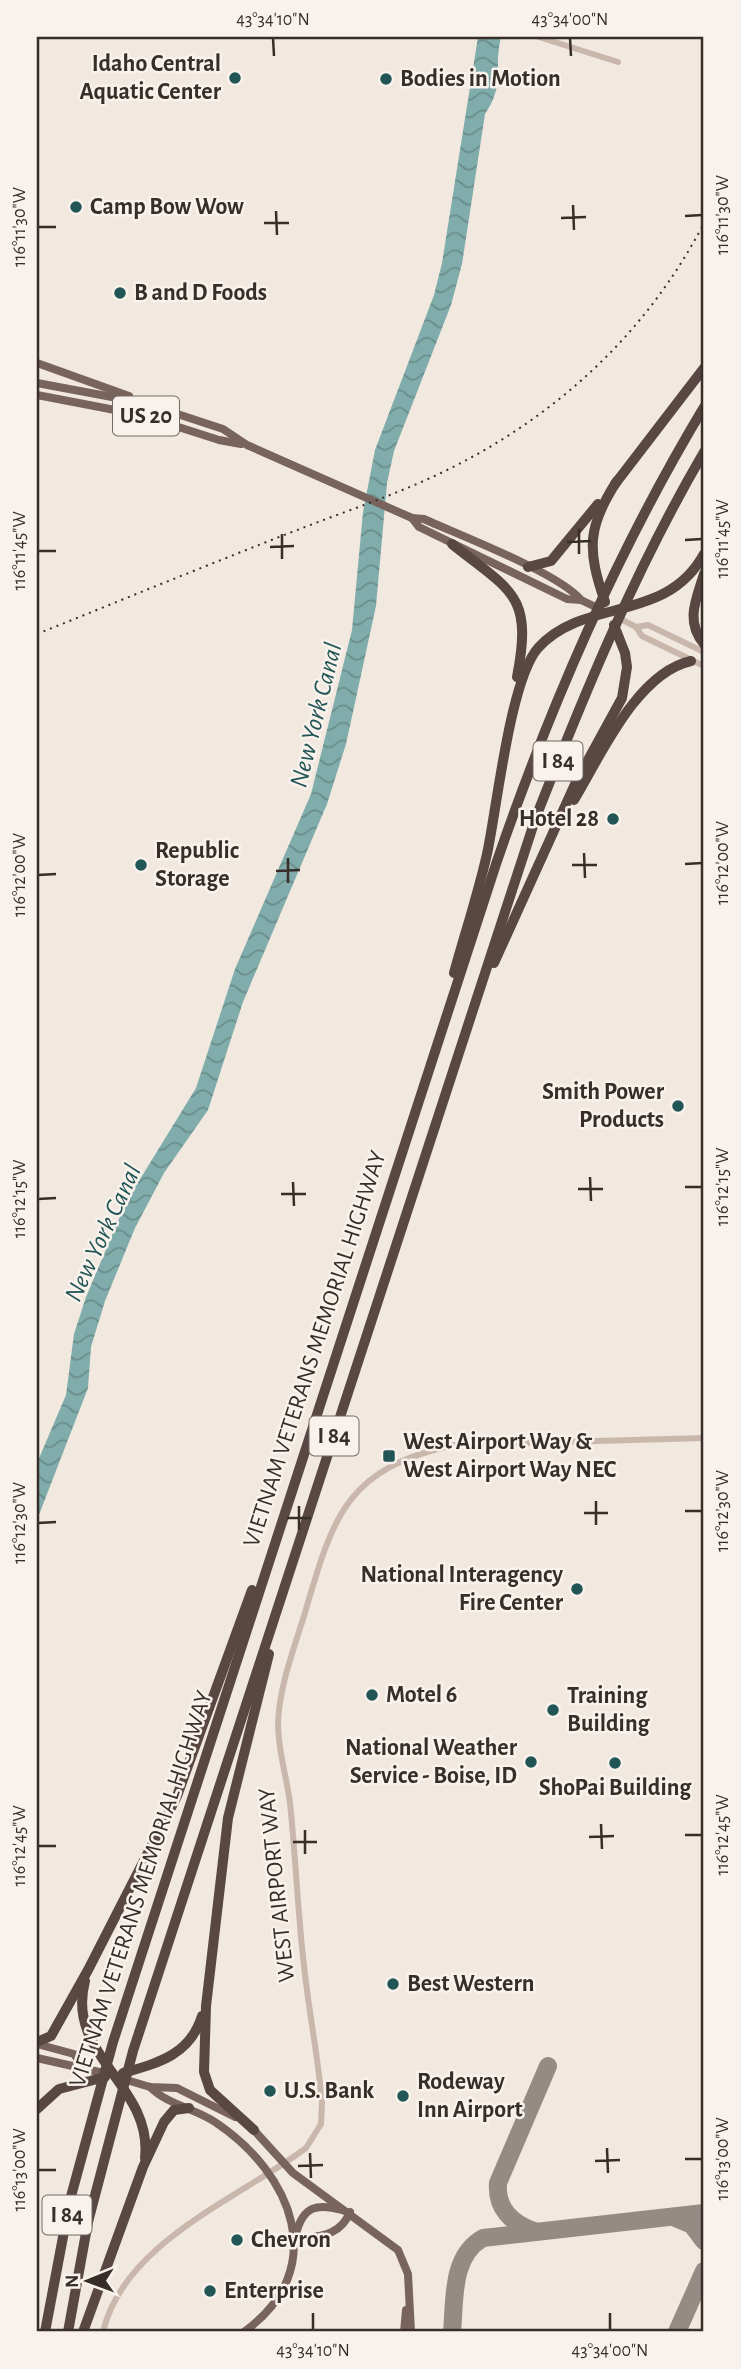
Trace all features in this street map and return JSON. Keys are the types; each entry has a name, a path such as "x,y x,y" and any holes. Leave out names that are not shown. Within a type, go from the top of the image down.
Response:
{"highway":[{"path":"528,567 551,561 704,368"},
{"name":"VIETNAM VETERANS MEMORIAL HIGHWAY","path":"45,2332 60,2245 95,2099 280,1522 500,853 542,740 620,564 704,407"},
{"name":"VIETNAM VETERANS MEMORIAL HIGHWAY","path":"68,2332 88,2221 116,2107 133,2051 537,817 573,724 640,574 704,452"},
{"path":"448,1084 507,929 576,782 622,698 627,667 625,653 609,613 592,555 594,526 600,508 617,481"},
{"path":"402,1148 483,869 525,634 517,601 506,588 452,544"},
{"path":"504,759 527,665 548,638 559,631 666,594 691,574 704,554"},
{"path":"704,574 692,616 693,626 704,644"},
{"path":"550,839 629,710 667,669 691,661"},
{"path":"37,2043 51,2036 88,1970 181,1787 233,1636 280,1522"},
{"path":"254,2130 206,2084 206,2006 228,1818 285,1587"},
{"path":"88,1970 81,2005 84,2026 93,2045 135,2104 144,2129 143,2167"},
{"path":"37,2109 52,2093 77,2083 114,2076 168,2059 186,2045 199,2027 206,2006"},
{"path":"83,2332 143,2167 164,2122 174,2110 189,2108"}],"main road":[{"path":"37,363 144,403"},
{"name":"US 20","path":"37,383 144,403 223,429 247,445 332,484 412,518 424,519 528,567"},
{"name":"US 20","path":"39,395 141,415 219,440 247,445"},
{"name":"US 20","path":"412,518 419,527 567,600 581,600"},
{"path":"528,567 572,589 581,600 609,613"},
{"path":"37,2043 74,2054 83,2066"},
{"path":"37,2058 70,2068 83,2066 150,2087 177,2088 228,2113 254,2130 282,2162 398,2250 408,2274 411,2332"},
{"path":"150,2087 162,2099 189,2108 215,2122 241,2143 268,2172 282,2194 295,2240"},
{"path":"244,2332 267,2316 279,2300 295,2254 298,2224 309,2209 325,2205 350,2212"},
{"path":"295,2240 335,2232 342,2227 350,2212"},
{"path":"404,2332 408,2286"}],"street":[{"path":"538,37 618,62"},
{"path":"609,613 636,627 642,636 704,666"},
{"path":"636,627 648,625 704,652"},
{"name":"WEST AIRPORT WAY","path":"103,2332 117,2295 146,2259 313,2142 323,2112 304,1966 291,1804 278,1734 280,1703 323,1551 337,1517 374,1476 419,1452 455,1445 704,1438"}],"water":[{"path":"478,37 501,37 497,84 485,114 462,264 451,305 394,451 387,483 376,606 346,744 327,804 243,1002 208,1110 164,1173 135,1228 105,1301 91,1347 88,1388 37,1520 37,1463 66,1395 74,1334 86,1297 126,1202 196,1088 235,969 311,794 352,630 363,512 375,450 434,295 442,263"}],"taxiway":[{"path":"534,2231 518,2224 502,2207 498,2183 548,2066"},
{"path":"452,2332 460,2267 465,2256 483,2238 704,2213"},
{"path":"673,2217 692,2225 704,2241"},
{"path":"677,2332 704,2271"}],"railway":[{"path":"37,634 408,488 486,449 561,398 626,336 655,301 704,223"}],"place":[{"name":"Idaho Central Aquatic Center","path":"235,78"},
{"name":"Bodies in Motion","path":"386,79"},
{"name":"Camp Bow Wow","path":"76,207"},
{"name":"B and D Foods","path":"120,293"},
{"name":"Hotel 28","path":"613,819"},
{"name":"Republic Storage","path":"141,865"},
{"name":"Smith Power Products","path":"678,1106"},
{"name":"West Airport Way & West Airport Way NEC","path":"389,1456"},
{"name":"National Interagency Fire Center","path":"577,1589"},
{"name":"Motel 6","path":"372,1695"},
{"name":"Training Building","path":"553,1710"},
{"name":"National Weather Service - Boise, ID","path":"531,1762"},
{"name":"ShoPai Building","path":"615,1763"},
{"name":"Best Western","path":"393,1984"},
{"name":"U.S. Bank","path":"270,2091"},
{"name":"Rodeway Inn Airport","path":"403,2096"},
{"name":"Chevron","path":"237,2240"},
{"name":"Enterprise","path":"210,2291"}],"water label":[{"name":"New York Canal","path":"316,715"},
{"name":"New York Canal","path":"103,1233"}]}
